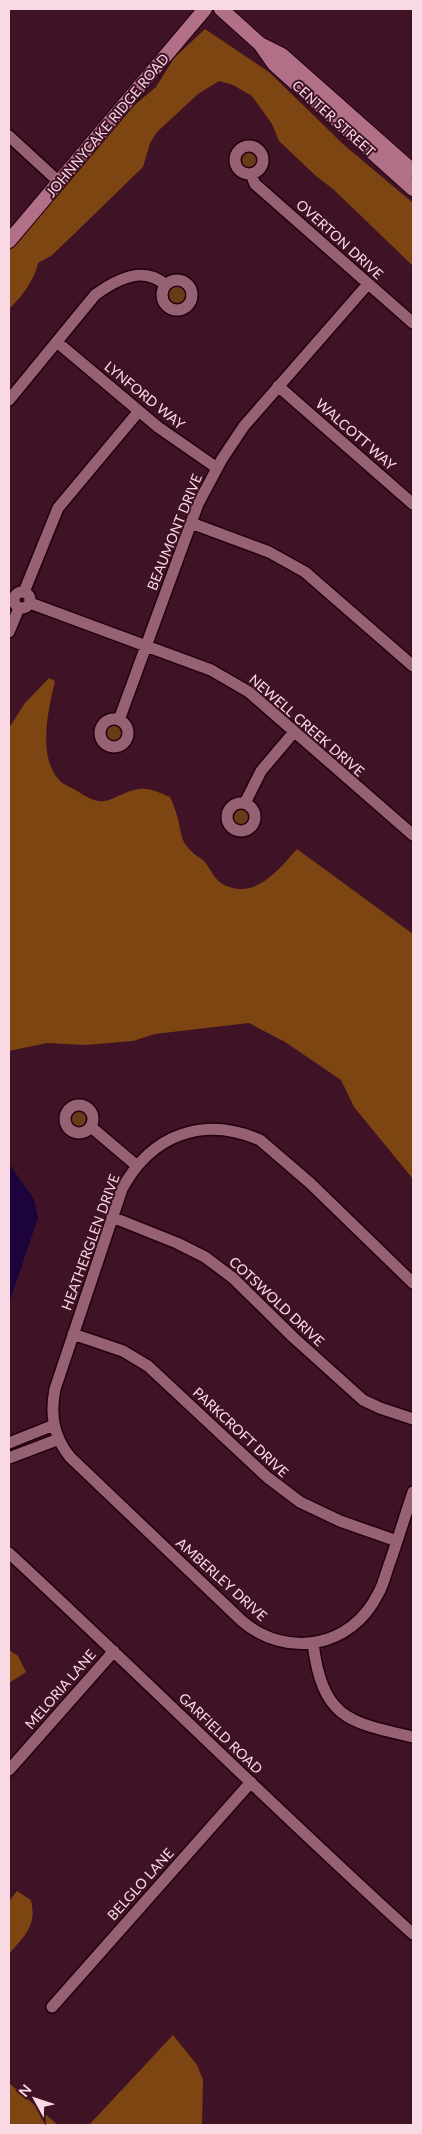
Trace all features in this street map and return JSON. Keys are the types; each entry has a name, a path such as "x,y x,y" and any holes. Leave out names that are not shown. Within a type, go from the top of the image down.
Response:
{"main road":[{"name":"JOHNNYCAKE RIDGE ROAD","path":"9,241 205,9"},
{"name":"CENTER STREET","path":"221,9 260,44 274,64 413,188"},
{"name":"CENTER STREET","path":"260,44 282,55 413,171"}],"street":[{"path":"9,136 59,182"},
{"name":"OVERTON DRIVE","path":"251,174 255,184 413,323"},
{"path":"9,400 96,295 111,285 143,275 153,277 166,285"},
{"name":"BEAUMONT DRIVE","path":"119,720 191,523 204,491 217,468 244,426 368,284"},
{"name":"LYNFORD WAY","path":"57,342 170,436 217,468"},
{"name":"WALCOTT WAY","path":"278,386 413,504"},
{"path":"9,632 19,599 58,508 139,411"},
{"path":"191,523 268,552 300,569 326,589 413,666"},
{"name":"NEWELL CREEK DRIVE","path":"19,599 211,670 232,680 249,692 413,835"},
{"path":"244,803 261,771 294,732"},
{"path":"91,1126 136,1165"},
{"name":"HEATHERGLEN DRIVE","path":"56,1432 52,1415 55,1389 122,1188 136,1165 153,1149 179,1135 218,1129 251,1136 270,1147 413,1283"},
{"name":"COTSWOLD DRIVE","path":"112,1217 177,1243 205,1257 232,1278 363,1400 413,1419"},
{"name":"PARKCROFT DRIVE","path":"73,1334 122,1351 148,1366 267,1477 300,1502 340,1521 397,1541"},
{"path":"9,1443 56,1432"},
{"path":"9,1458 56,1432"},
{"name":"AMBERLEY DRIVE","path":"56,1432 65,1450 80,1467 251,1628 277,1641 292,1644 313,1644 330,1638 352,1627 366,1612 379,1593 413,1492"},
{"name":"GARFIELD ROAD","path":"9,1553 252,1782 336,1864 413,1934"},
{"path":"313,1644 318,1675 324,1690 343,1713 366,1727 413,1737"},
{"name":"MELORIA LANE","path":"9,1770 114,1651"},
{"name":"BELGLO LANE","path":"52,2007 252,1782"}],"shaded area":[{"path":"205,29 269,72 344,145 413,203 413,266 333,189 316,176 279,141 272,124 252,96 233,85 219,81 198,94 157,132 150,143 143,167 51,256 38,263 27,288 9,309 9,251 125,113 156,87 174,58"},
{"path":"249,150 256,153 259,160 256,167 249,170 242,167 239,160 242,153"},
{"path":"178,286 185,289 188,296 185,303 178,306 171,303 168,296 171,289"},
{"path":"49,678 55,681 47,719 46,747 53,771 62,783 97,801 107,800 130,791 142,789 152,790 170,797 187,846 205,863 219,881 236,889 246,889 266,880 297,849 413,934 413,1179 354,1107 341,1080 285,1042 249,1023 155,1034 133,1041 85,1045 47,1043 9,1051 9,728 25,703"},
{"path":"110,725 118,725 123,730 121,741 110,743 105,738 105,730"},
{"path":"238,809 246,809 251,814 249,825 238,827 233,822 233,814"},
{"path":"75,1108 83,1108 89,1114 89,1122 83,1128 75,1128 69,1122 69,1114"},
{"path":"9,1164 34,1199 38,1218 9,1303"},
{"path":"9,1650 18,1656 26,1672 9,1683"},
{"path":"17,1891 31,1900 32,1917 28,1930 9,1954 9,1901"},
{"path":"173,2035 197,2065 203,2080 202,2125 89,2125"},
{"path":"9,2083 58,2125 9,2125"}]}
